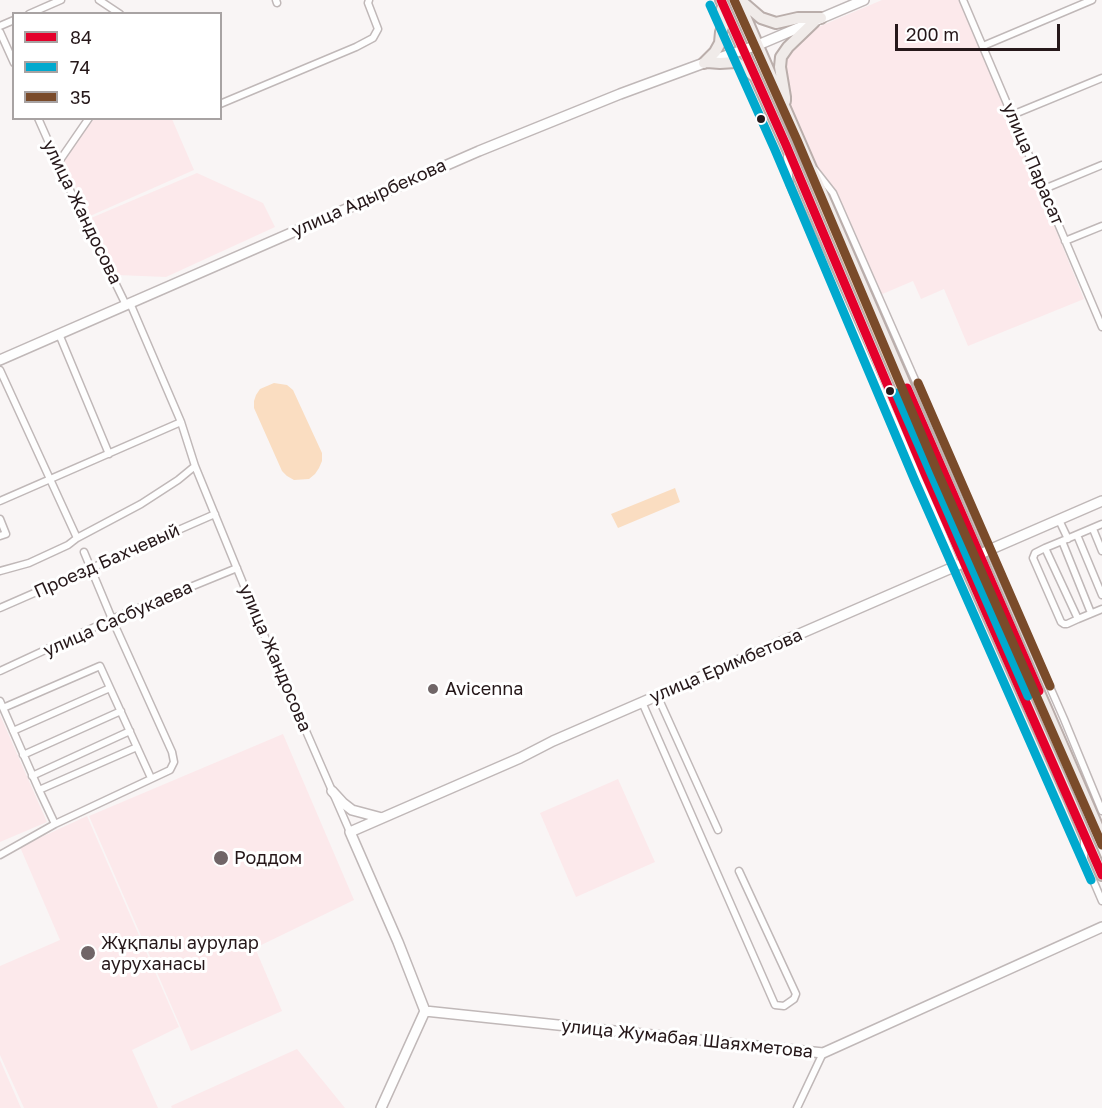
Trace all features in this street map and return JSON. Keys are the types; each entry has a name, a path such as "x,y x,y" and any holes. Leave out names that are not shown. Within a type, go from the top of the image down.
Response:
{"main road":[{"path":"721,0 786,145 944,519 960,564 1069,798 1102,875"},
{"path":"706,63 720,43 723,27 721,0"},
{"path":"739,0 761,18 776,23 798,18 817,20"},
{"path":"739,0 941,468 984,552 1102,837"},
{"path":"784,107 781,57 788,47 817,20"},
{"path":"706,63 736,62 756,76"},
{"path":"926,476 941,468"},
{"path":"1069,798 1083,792"}],"street":[{"path":"34,12 61,0"},
{"path":"99,0 117,12"},
{"path":"222,103 373,38 378,28 368,3 369,0"},
{"name":"улица Адырбекова","path":"0,360 479,151 620,94 758,45 864,0"},
{"name":"улица Парасат","path":"963,0 1065,241 1099,313 1102,327"},
{"path":"983,46 1092,0"},
{"path":"0,32 12,59"},
{"path":"1012,115 1102,78"},
{"name":"улица Жандосова","path":"39,120 128,304 181,422 195,466 265,637 398,942 425,1011"},
{"path":"58,163 88,120"},
{"path":"786,145 790,185 929,501 960,564"},
{"path":"806,158 833,193 984,552 1064,719 1102,811"},
{"path":"1044,189 1102,165"},
{"path":"1065,241 1102,226"},
{"path":"59,334 109,454"},
{"path":"0,370 77,538"},
{"path":"0,501 181,422"},
{"path":"0,571 29,564 68,545 141,504 195,466"},
{"path":"929,501 944,519"},
{"name":"улица Еримбетова","path":"350,832 1102,501"},
{"name":"Проезд Бахчевый","path":"0,608 215,514"},
{"path":"0,519 6,534 0,536"},
{"path":"1059,520 1091,613"},
{"path":"1102,524 1035,553 1033,558 1061,622 1067,624 1102,609"},
{"path":"1093,529 1102,551"},
{"path":"1077,535 1102,595"},
{"path":"1046,548 1078,619"},
{"path":"0,855 55,824 170,770 174,762 174,757 84,552"},
{"name":"улица Сасбукаева","path":"0,671 112,619 237,568"},
{"path":"55,824 2,704 100,666 151,778"},
{"path":"13,731 110,688"},
{"path":"657,695 718,830"},
{"path":"642,702 775,1005 784,1006 794,999 796,994 739,871"},
{"path":"23,755 121,711"},
{"path":"32,776 130,731"},
{"path":"39,790 137,747"},
{"path":"332,791 352,810 382,818"},
{"path":"1084,834 1084,859 1102,901"},
{"name":"улица Жумабая Шаяхметова","path":"425,1011 823,1053 1102,927"},
{"path":"381,1108 425,1011"},
{"path":"797,1108 823,1053"}],"shaded area":[{"path":"882,0 962,0 1084,299 968,346 944,289 921,299 913,281 873,298 787,100 780,52 790,39"},
{"path":"763,69 935,465 931,467 758,71"},
{"path":"93,120 172,120 194,170 90,216 62,158"},
{"path":"197,173 263,203 275,227 166,277 117,275 91,218"},
{"path":"274,383 287,385 293,390 322,453 319,468 309,479 294,480 282,471 254,408 254,401 260,389"},
{"path":"675,488 680,502 618,528 611,514"},
{"path":"976,562 1075,788 1071,790 972,563"},
{"path":"0,715 47,822 0,842"},
{"name":"Роддом","path":"283,734 354,900 255,948 282,1011 191,1051 89,816"},
{"path":"618,779 655,862 576,897 540,813"},
{"name":"Жұқпалы аурулар ауруханасы","path":"87,816 179,1027 132,1050 158,1108 24,1108 0,1055 0,966 60,940 20,847"},
{"path":"297,1049 345,1108 172,1108 171,1106"},
{"path":"0,1060 21,1108 0,1108"}],"transit line":[{"name":"84","path":"721,0 786,145 926,476 1102,875"},
{"name":"35","path":"734,0 797,140 937,471 1102,845"},
{"name":"74","path":"710,5 775,150 915,481 1091,880"},
{"name":"35","path":"918,383 1050,686"},
{"name":"84","path":"907,388 1039,691"},
{"name":"74","path":"896,393 1028,696"}],"place":[{"name":"Avicenna","path":"433,689"},
{"name":"Роддом","path":"221,858"},
{"name":"Жұқпалы аурулар ауруханасы","path":"88,953"}]}
